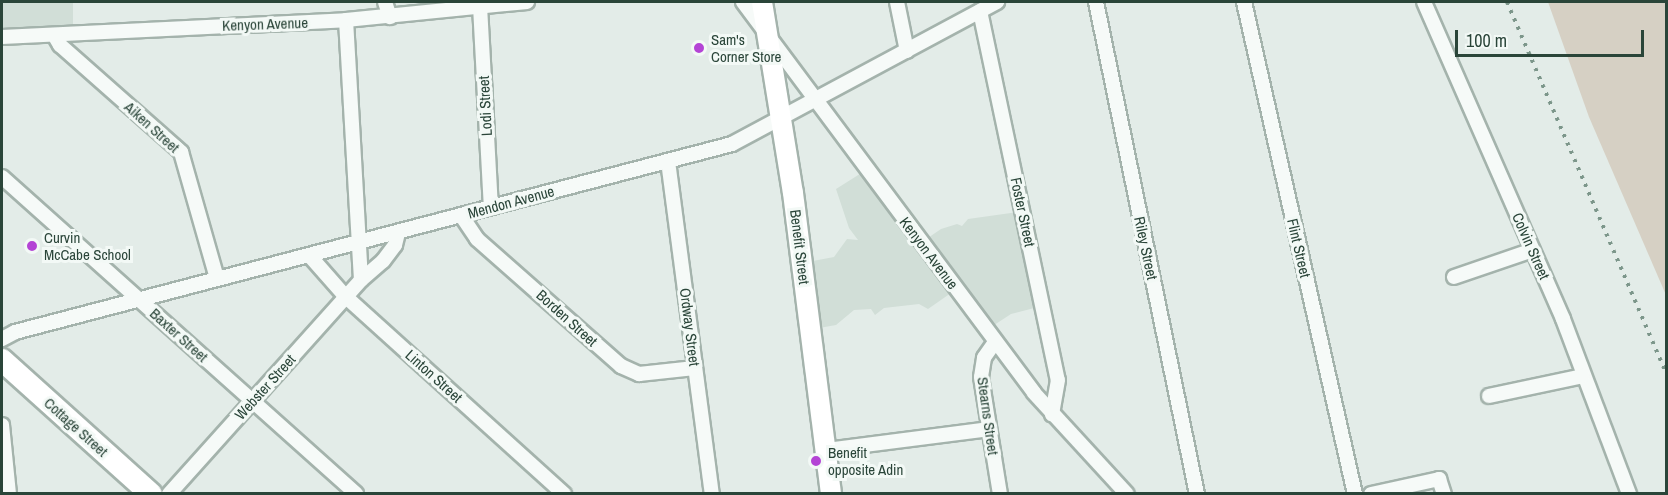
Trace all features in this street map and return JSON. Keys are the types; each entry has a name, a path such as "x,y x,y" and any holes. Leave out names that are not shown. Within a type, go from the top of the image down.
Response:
{"main road":[{"name":"Cottage Street","path":"2,360 151,494"}],"street":[{"path":"385,2 390,16"},
{"name":"Kenyon Avenue","path":"2,38 346,20 527,2"},
{"name":"Kenyon Avenue","path":"743,2 768,39 994,342 1052,414 1127,494"},
{"name":"Benefit Street","path":"762,2 782,119 831,494"},
{"path":"897,2 906,51"},
{"name":"Mendon Avenue","path":"2,339 15,332 398,233 491,206 744,140 997,2"},
{"name":"Riley Street","path":"1096,2 1197,494"},
{"name":"Flint Street","path":"1244,2 1355,494"},
{"name":"Colvin Street","path":"1424,2 1533,250 1629,494"},
{"name":"Lodi Street","path":"480,6 491,206"},
{"name":"Foster Street","path":"980,11 1058,380 1052,414"},
{"path":"346,20 361,280"},
{"name":"Aiken Street","path":"54,35 60,45 185,159 217,278"},
{"name":"Ordway Street","path":"668,161 712,494"},
{"name":"Baxter Street","path":"2,177 357,494"},
{"name":"Borden Street","path":"461,215 477,239 621,366 639,375 695,368"},
{"name":"Webster Street","path":"169,494 361,280 384,261 395,245 398,233"},
{"path":"1454,277 1533,250"},
{"name":"Linton Street","path":"309,255 346,297 564,494"},
{"name":"Stearns Street","path":"994,342 982,367 1000,494"},
{"path":"1490,396 1583,376"},
{"path":"2,425 9,494"},
{"path":"826,450 989,429"},
{"path":"1371,494 1439,479 1444,494"}],"shaded area":[{"path":"2,2 73,2 73,37 2,37"},
{"path":"1548,2 1666,2 1666,295 1589,117"},
{"path":"863,172 919,244 941,229 957,224 962,226 968,219 1018,212 1038,307 1011,314 982,333 951,293 928,309 919,304 884,308 875,315 871,309 854,310 836,325 808,330 797,264 834,257 847,239 858,240 849,228 836,189"}],"railway":[{"path":"1507,2 1666,373"}],"place":[{"name":"Sam's Corner Store","path":"699,48"},
{"name":"Curvin McCabe School","path":"32,246"},
{"name":"Benefit opposite Adin","path":"816,461"}]}
